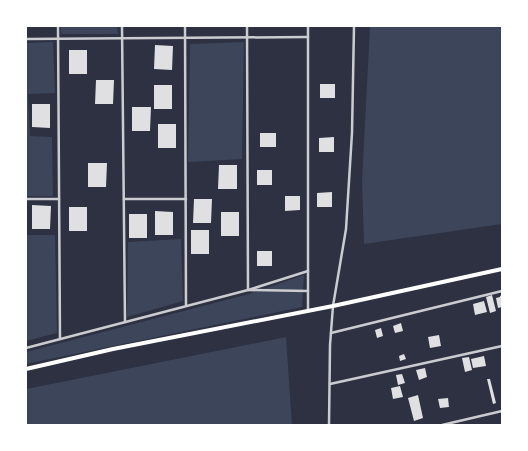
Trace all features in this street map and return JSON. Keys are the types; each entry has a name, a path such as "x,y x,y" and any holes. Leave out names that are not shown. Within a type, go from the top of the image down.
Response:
{"main road":[{"path":"26,369 121,348 333,306 502,269"}],"street":[{"path":"58,26 60,339"},
{"path":"122,26 125,322"},
{"path":"184,26 186,306"},
{"path":"247,26 248,290"},
{"path":"308,26 308,311"},
{"path":"329,425 330,333 346,229 352,133 354,26"},
{"path":"26,39 308,37"},
{"path":"26,199 59,199"},
{"path":"124,199 186,199"},
{"path":"26,348 248,290 308,271"},
{"path":"248,290 308,291"},
{"path":"330,333 502,291"},
{"path":"330,384 502,346"},
{"path":"442,425 502,411"}],"shaded area":[{"path":"61,26 117,26 118,34 61,34"},
{"path":"370,26 502,26 502,224 364,244 362,181"},
{"path":"53,42 55,93 28,94 30,136 52,137 53,196 26,196 26,43"},
{"path":"244,42 242,159 188,162 190,44"},
{"path":"26,235 55,235 57,333 26,341"},
{"path":"181,239 183,301 127,317 128,242"},
{"path":"304,275 302,307 26,364 26,352 249,294"},
{"path":"286,337 292,425 26,425 26,389"}],"building":[{"path":"155,45 173,46 172,70 154,69"},
{"path":"69,50 87,50 87,74 69,74"},
{"path":"96,80 114,80 113,104 95,104"},
{"path":"320,84 335,84 335,98 320,98"},
{"path":"154,85 172,85 172,109 154,109"},
{"path":"32,104 50,104 50,128 32,127"},
{"path":"132,107 151,107 150,131 132,131"},
{"path":"158,124 176,124 176,148 158,148"},
{"path":"260,133 276,133 276,147 260,147"},
{"path":"334,137 334,152 319,152 319,138"},
{"path":"88,163 107,163 106,187 88,187"},
{"path":"219,165 237,165 237,189 218,189"},
{"path":"257,170 272,170 272,185 257,185"},
{"path":"332,192 332,207 317,207 317,193"},
{"path":"285,196 300,196 300,210 285,211"},
{"path":"194,199 212,199 211,223 193,223"},
{"path":"32,205 51,206 50,229 32,229"},
{"path":"69,207 87,207 87,231 69,231"},
{"path":"155,211 173,212 173,235 155,235"},
{"path":"221,212 239,212 239,236 221,236"},
{"path":"129,214 147,214 147,238 129,238"},
{"path":"191,230 209,230 209,254 191,254"},
{"path":"257,251 272,251 272,266 257,266"},
{"path":"492,295 496,311 490,313 486,297"},
{"path":"502,295 502,307 498,308 496,298"},
{"path":"484,301 487,312 475,315 473,304"},
{"path":"401,323 403,331 395,333 393,326"},
{"path":"381,328 383,336 377,338 375,330"},
{"path":"439,335 441,346 430,348 428,337"},
{"path":"404,354 406,359 400,361 399,356"},
{"path":"484,356 486,366 473,368 471,359"},
{"path":"469,357 472,370 465,372 462,358"},
{"path":"425,368 427,377 419,380 416,370"},
{"path":"402,374 405,383 398,385 396,375"},
{"path":"487,379 490,379 496,403 493,404"},
{"path":"400,386 403,397 393,399 391,388"},
{"path":"418,395 423,418 414,421 408,398"},
{"path":"448,398 449,407 440,408 438,399"}]}
